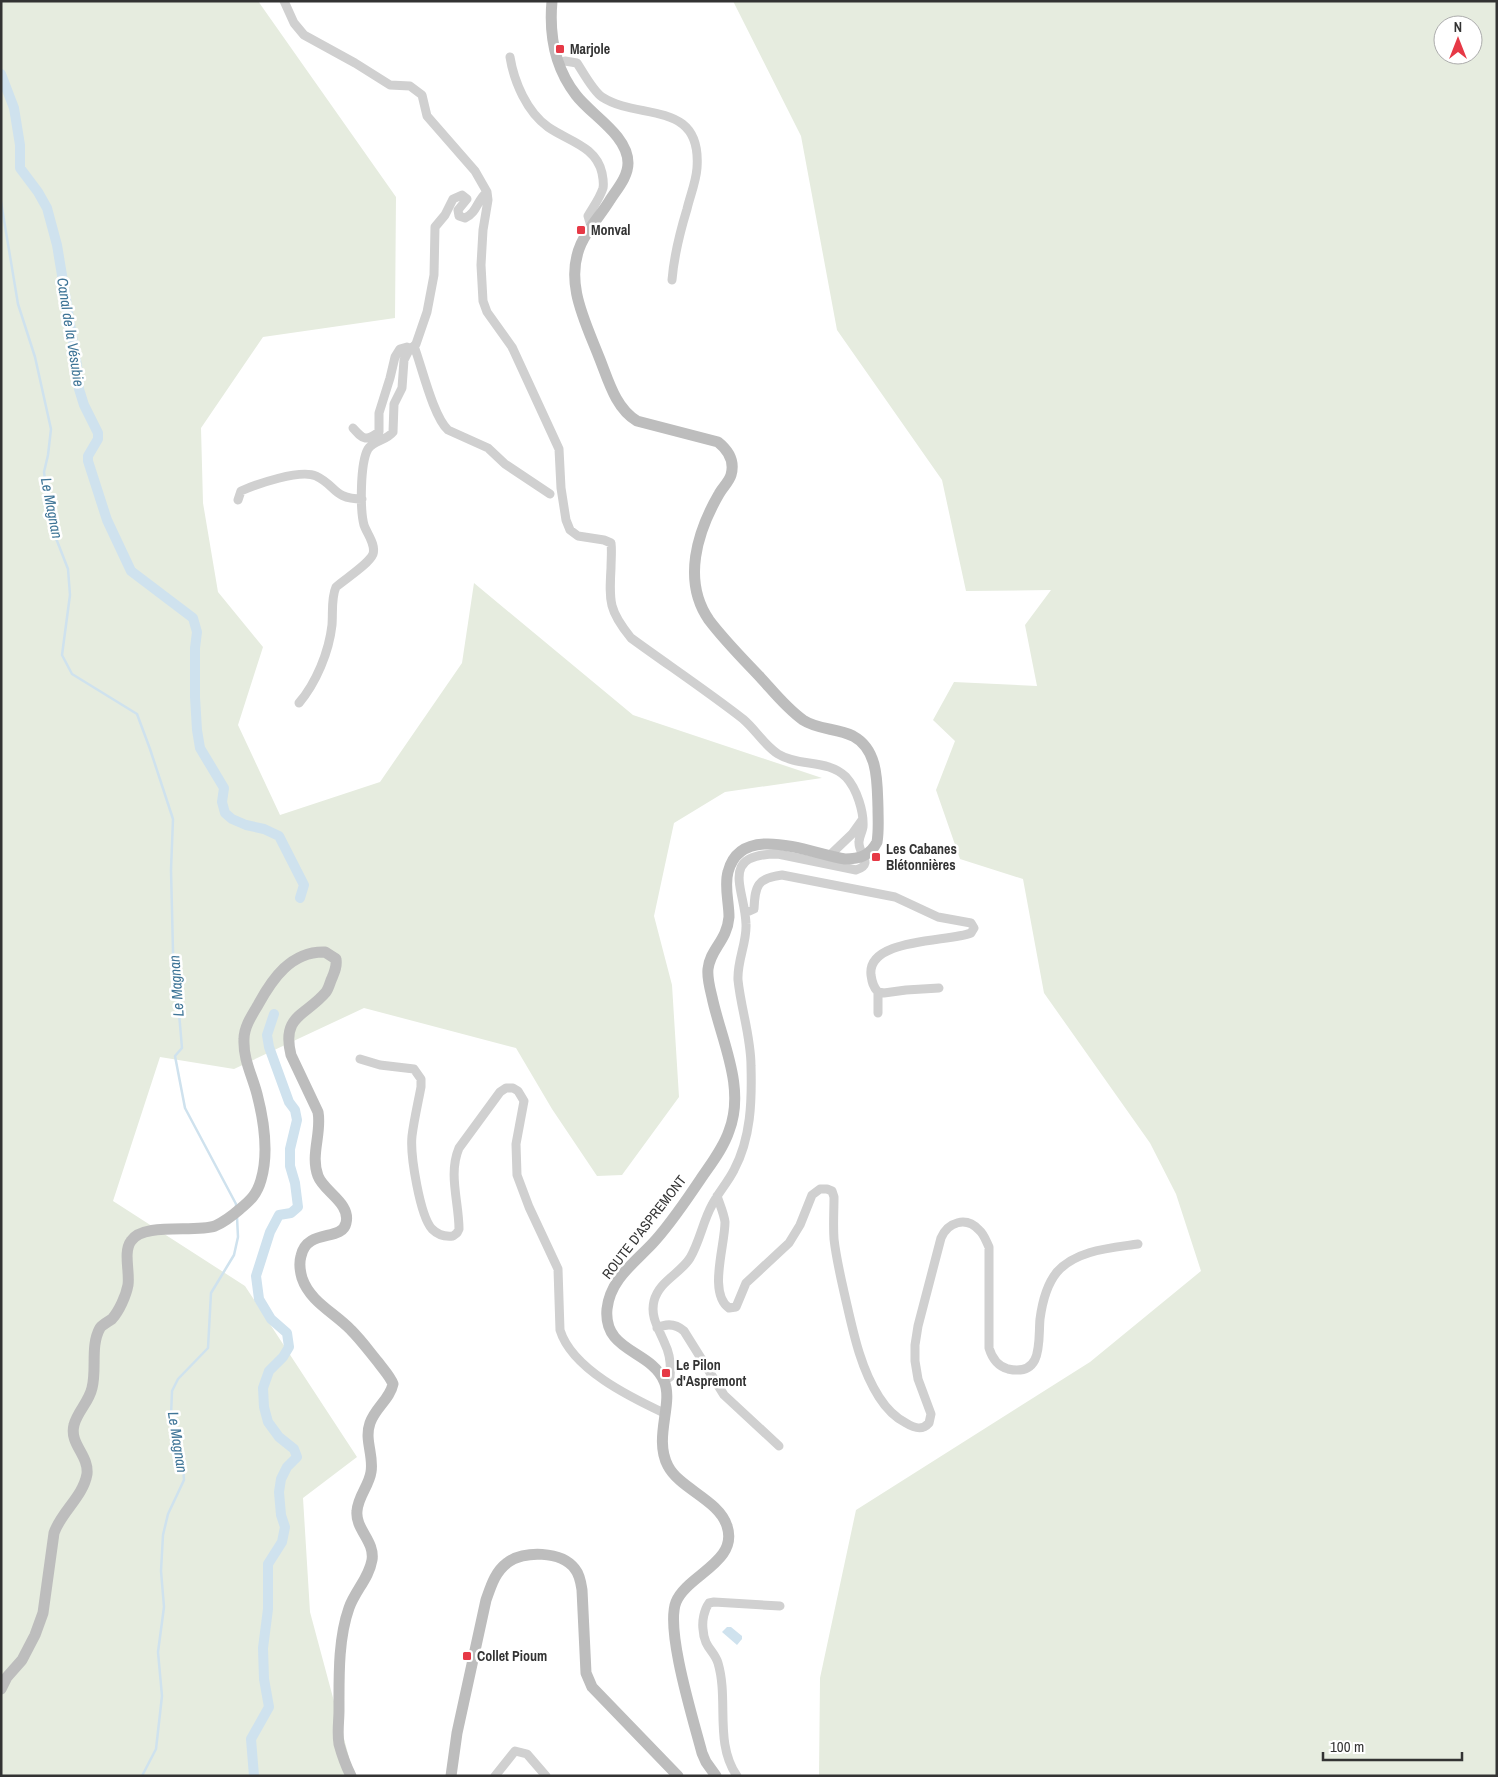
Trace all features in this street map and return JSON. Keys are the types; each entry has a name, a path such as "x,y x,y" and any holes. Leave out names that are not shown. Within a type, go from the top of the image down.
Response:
{"street":[{"path":"284,1 298,30 315,42 355,63 390,85 410,86 422,95 427,116 475,171 487,192 488,200 483,230 481,265 481,286 484,306 512,347 559,449 560,488 566,520 570,530 578,536 611,543 611,606 618,621 632,638 745,721 779,754 791,759 833,768 847,778 858,800 862,820 859,841 864,856 864,865 856,870 778,854 758,855 745,862 742,868 738,882 745,913 746,934 739,960 738,980 752,1064 749,1126 734,1170 711,1205 690,1258 662,1285 656,1294 654,1304 654,1317 657,1328 668,1349 671,1367 670,1377 664,1381 666,1396 662,1437 663,1454 674,1474 719,1513 725,1521 729,1533 720,1559 696,1577 683,1591 675,1605 673,1619 680,1666 702,1753 716,1776"},
{"path":"552,1 551,30 559,63 575,94 621,141 628,163 624,178 591,226 575,259 575,287 583,314 614,395 632,418 643,423 704,437 718,442 726,448 732,464 731,476 719,494 708,518 696,555 695,588 709,619 725,640 793,712 813,725 853,736 870,753 874,763 877,782 878,835 874,847 864,856"},
{"path":"510,58 512,72 526,102 539,119 549,128 581,145 591,153 600,167 603,183 602,189 588,216 591,226"},
{"path":"559,63 565,61 577,63 603,97 622,105 669,116 690,131 696,152 697,166 678,241 672,280"},
{"path":"299,703 310,689 324,656 331,628 333,593 336,586 369,559 373,553 372,544 364,523 362,499 364,461 369,448 373,444 387,439 393,432 394,404 402,388 404,360 408,352 416,344 427,312 434,274 435,227 456,197 462,195 467,199 458,210 459,216 465,218 474,212 482,196 487,192"},
{"path":"353,428 361,438 366,439 379,432 379,413 390,378 394,357 400,349 413,348"},
{"path":"413,348 443,426 488,448 505,464 550,494"},
{"path":"238,500 241,492 254,486 301,474 314,475 344,497 362,499"},
{"path":"845,859 844,847 862,820"},
{"path":"829,856 852,834"},
{"name":"ROUTE D'ASPREMONT","path":"664,1381 652,1366 618,1342 612,1334 608,1321 607,1307 612,1292 620,1278 670,1223 708,1168 728,1134 734,1116 732,1077 727,1050 714,1009 708,979 708,969 712,957 724,938 728,927 729,905 726,884 729,868 737,855 760,843 783,845 845,859 864,856"},
{"path":"745,913 754,908 754,892 757,884 768,878 782,875 895,897 938,917 966,922 974,926 973,931 966,935 914,943 881,954 875,959 871,968 872,982 878,992 878,1013"},
{"path":"1,1689 7,1677 22,1660 35,1635 43,1613 54,1533 57,1524 81,1489 86,1476 87,1464 73,1435 74,1424 93,1387 96,1343 100,1328 112,1319 120,1307 128,1287 128,1250 131,1241 136,1235 149,1231 214,1226 232,1216 252,1200 261,1180 266,1150 257,1094 245,1058 244,1038 249,1021 274,977 284,968 294,960 308,954 329,953 336,959 335,973 326,991 296,1017 288,1038 290,1055 315,1103 320,1121 315,1168 319,1179 342,1205 347,1216 346,1224 340,1232 310,1240 301,1254 300,1270 305,1286 310,1293 353,1331 392,1380 393,1384 389,1395 374,1415 369,1428 368,1436 372,1459 371,1473 359,1500 357,1519 371,1547 372,1557 366,1577 349,1607 342,1650 339,1690 339,1735 342,1754 351,1776"},
{"path":"878,992 884,994 906,990 939,988"},
{"path":"360,1059 380,1065 414,1069 419,1074 422,1087 412,1137 413,1161 426,1217 433,1230 440,1235 453,1236 458,1230 454,1170 455,1158 459,1148 500,1092 506,1088 513,1088 518,1091 522,1096 524,1104 516,1144 517,1175 529,1207 558,1269 560,1330 563,1339 580,1360 608,1383 664,1413"},
{"path":"717,1196 725,1222 719,1289 722,1301 730,1308 736,1307 746,1283 789,1244 795,1236 812,1195 820,1189 832,1191 834,1197 834,1239 837,1259 851,1323 866,1368 879,1398 892,1414 906,1424 919,1429 930,1423 931,1414 916,1370 914,1352 941,1238 947,1228 958,1222 973,1224 983,1234 989,1247 989,1348 994,1360 1002,1367 1010,1370 1020,1370 1030,1366 1036,1359 1039,1351 1040,1320 1043,1304 1052,1279 1060,1269 1073,1260 1096,1250 1138,1244"},
{"path":"657,1328 662,1325 674,1325 684,1331 724,1395 780,1446"},
{"path":"451,1776 457,1733 486,1600 492,1582 500,1570 511,1560 521,1555 534,1554 564,1560 575,1569 580,1578 582,1590 586,1673 592,1687 678,1776"},
{"path":"738,1776 730,1764 724,1738 718,1661 707,1646 704,1635 703,1621 706,1607 709,1603 714,1602 780,1606"},
{"path":"495,1776 516,1751 527,1754 546,1776"}],"shaded area":[{"path":"1,1 258,1 396,197 395,318 263,337 201,428 203,503 218,592 263,647 238,725 280,815 380,782 462,663 474,583 633,715 822,778 725,792 674,823 654,916 672,985 679,1097 622,1175 597,1176 552,1109 516,1048 364,1008 234,1069 160,1057 113,1201 245,1286 357,1457 303,1498 310,1612 354,1776 1,1776"},
{"path":"733,1 1497,1 1497,1776 819,1776 820,1678 856,1510 1090,1362 1201,1271 1176,1194 1150,1143 1044,993 1023,879 960,859 936,790 955,741 933,720 954,682 1037,686 1025,625 1051,590 966,591 942,480 837,330 801,136"}],"water":[{"path":"727,1627 731,1627 742,1636 737,1645 722,1632"}],"waterway":[{"name":"Canal de la Vésubie","path":"1,74 14,108 20,145 20,168 47,208 57,245 79,389 84,405 98,433 98,439 88,456 88,461 107,520 131,571 193,618 197,632 195,648 195,697 200,748 224,788 222,802 225,813 232,819 246,825 264,829 279,836 304,885 300,898"},
{"name":"Le Magnan","path":"1,202 18,304 35,357 51,429 44,472 52,528 68,569 70,595 62,655 72,674 137,714 173,819 171,870 174,992 179,1013 182,1048 175,1056 185,1108 236,1204 236,1209"},
{"name":"Canal de la Vésubie","path":"254,1776 251,1739 269,1707 264,1679 263,1648 268,1609 268,1564 282,1542 285,1527 281,1515 279,1492 281,1479 287,1467 297,1457 294,1449 279,1437 268,1422 264,1407 263,1388 269,1371 283,1357 289,1347 287,1333 271,1319 259,1299 256,1276 270,1232 279,1215 291,1213 298,1207 295,1183 290,1166 290,1149 297,1120 295,1110 289,1102 269,1047 267,1035 274,1014"},
{"name":"Le Magnan","path":"142,1776 156,1749 162,1696 158,1652 164,1607 161,1571 163,1535 168,1514 184,1480 182,1453 171,1416 172,1391 178,1379 208,1348 211,1293 234,1255 238,1237 237,1217"}],"place":[{"name":"Marjole","path":"560,49"},
{"name":"Monval","path":"581,230"},
{"name":"Les Cabanes Blétonnières","path":"876,857"},
{"name":"Le Pilon d'Aspremont","path":"666,1373"},
{"name":"Collet Pioum","path":"467,1656"}]}
